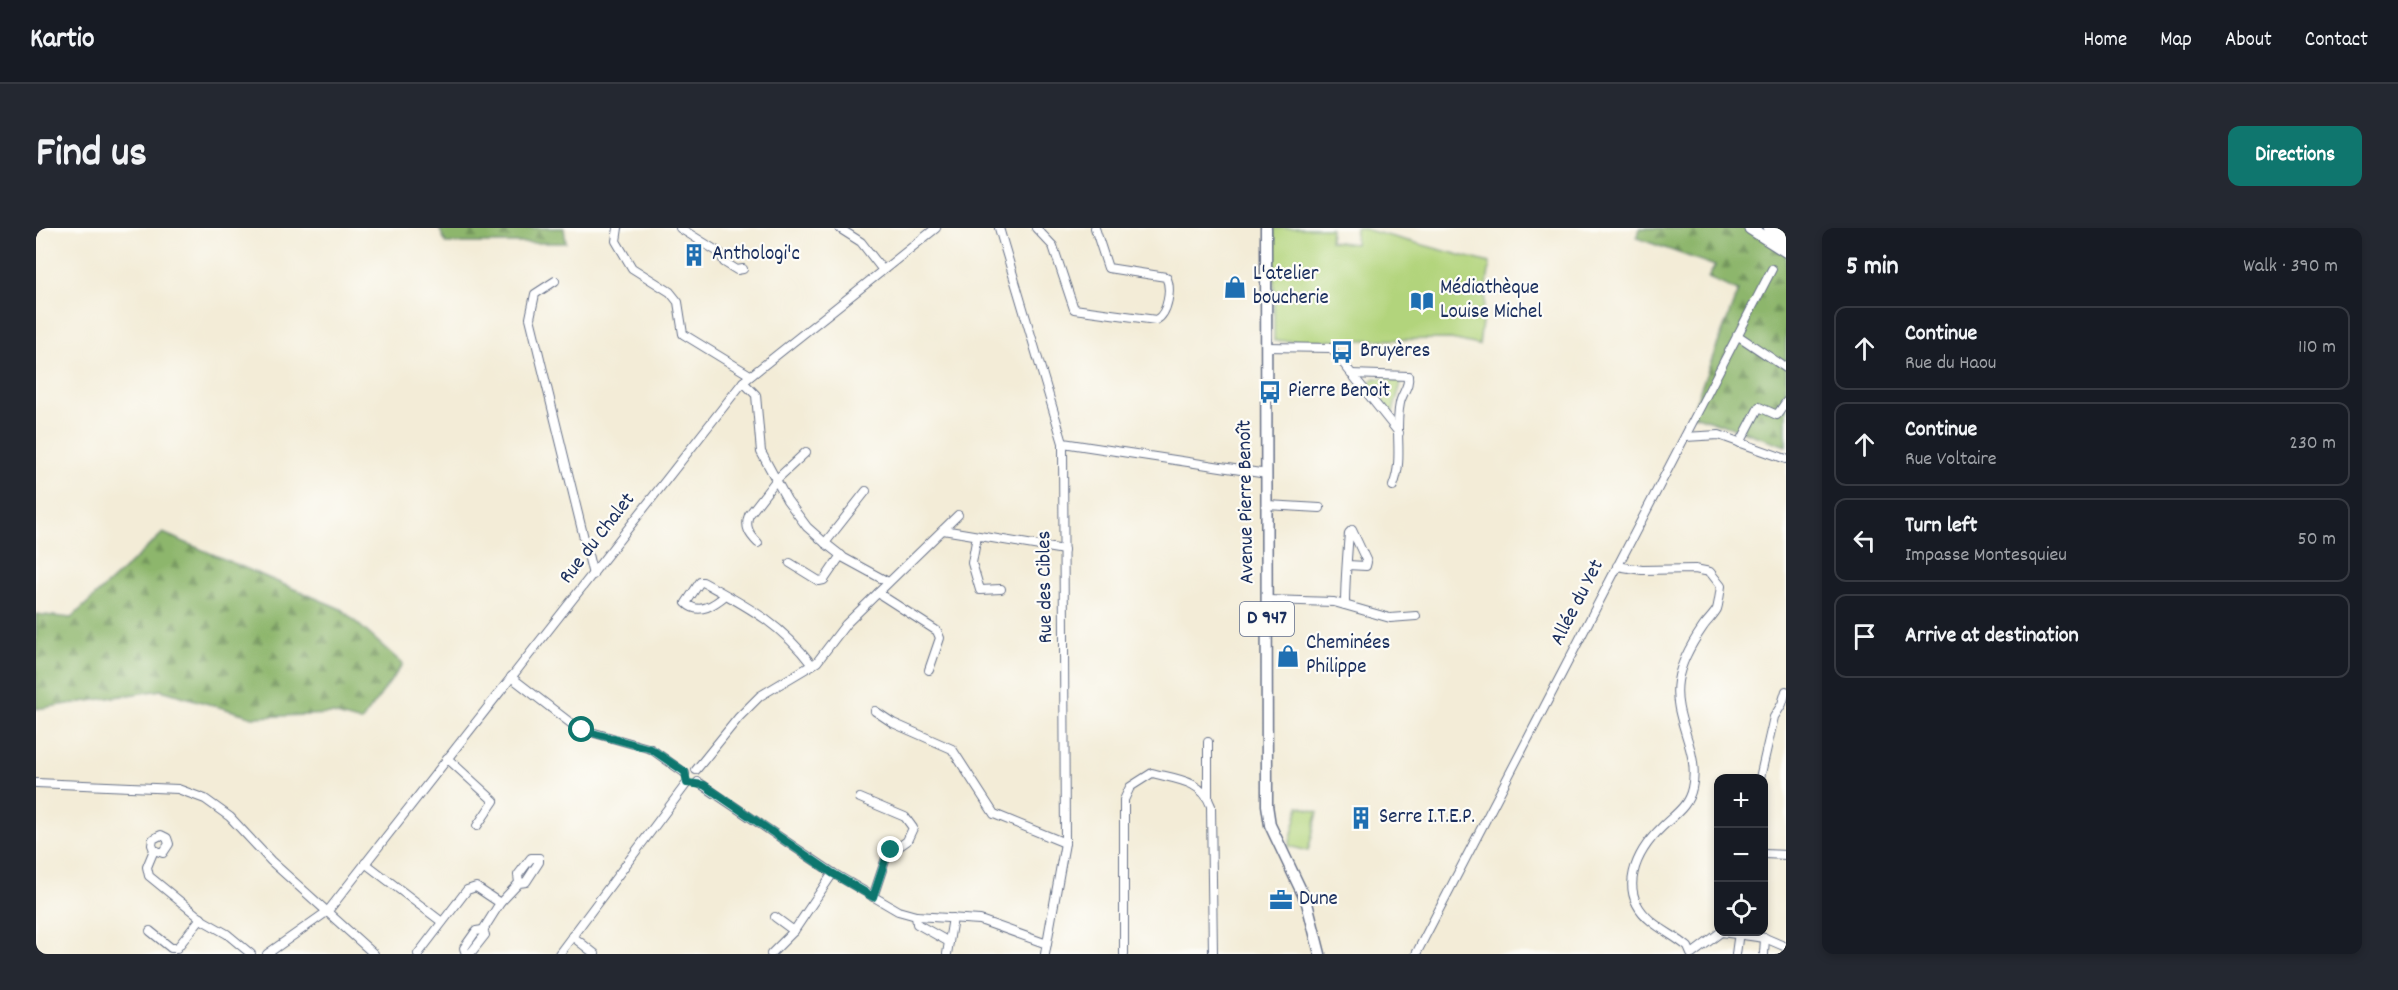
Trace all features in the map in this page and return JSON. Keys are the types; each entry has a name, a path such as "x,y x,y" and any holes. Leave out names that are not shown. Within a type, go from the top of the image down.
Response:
{"highway":[{"path":"1750,228 1786,251"},
{"path":"1770,228 1786,239"}],"main road":[{"name":"Avenue Pierre Benoît","path":"1266,228 1267,750 1270,825 1304,896 1319,951"}],"street":[{"path":"618,228 616,241 632,268 670,292 678,302 683,334 750,375"},
{"path":"680,228 720,253 724,262 737,270 743,269"},
{"path":"839,228 861,242 882,269"},
{"name":"Rue du Chalet","path":"267,954 328,911 743,382 936,228"},
{"name":"Rue des Cibles","path":"999,228 1063,443 1065,843 1045,954"},
{"path":"1036,228 1053,246 1074,309 1156,320 1163,315 1169,281 1166,277 1108,268 1095,228"},
{"name":"Allée du Yet","path":"1416,954 1773,269"},
{"path":"555,281 535,294 531,318 593,575"},
{"path":"1737,335 1786,368"},
{"path":"1266,347 1331,348 1399,433"},
{"path":"1351,374 1408,376 1409,381 1400,402 1399,470 1393,486"},
{"path":"743,382 756,395 761,452 807,527 841,555 888,582"},
{"path":"1740,443 1759,407 1777,415 1786,402"},
{"path":"1685,437 1719,435 1786,459"},
{"path":"1063,443 1267,474"},
{"path":"758,543 748,533 746,520 777,480 806,452"},
{"path":"825,543 866,491"},
{"path":"1267,505 1320,508"},
{"path":"696,770 739,717 760,696 812,665 846,624 958,515"},
{"path":"943,530 1064,550"},
{"path":"977,536 972,563 980,590 1001,589"},
{"path":"790,563 819,581 824,580 841,555"},
{"path":"1345,605 1347,565"},
{"path":"1617,566 1642,570 1695,569 1710,572 1721,586 1716,609 1687,652 1678,680 1677,696 1680,718 1693,755 1695,777 1690,798 1681,811 1662,827 1641,851 1633,870 1632,883 1634,898 1639,907 1650,920 1688,948 1692,954 1714,936"},
{"path":"878,593 937,632 940,638 929,670"},
{"path":"726,595 779,628 812,665"},
{"path":"1268,600 1334,602 1390,618 1416,616"},
{"path":"511,677 578,728 651,749 685,772 687,783 559,954"},
{"path":"1761,774 1774,717 1782,704 1786,691"},
{"path":"875,711 894,723 952,749 994,814 1065,843"},
{"path":"1208,742 1208,797"},
{"path":"447,758 494,801 477,826"},
{"path":"685,772 690,769 696,770 700,776 698,782 692,785 687,783"},
{"path":"1124,954 1124,800 1130,787 1152,773 1190,783 1204,791 1208,797 1211,806 1213,954"},
{"path":"698,782 832,873 898,911 916,916 953,918 999,925 1047,944"},
{"path":"36,783 178,789 205,799 230,817 271,861 374,954"},
{"path":"860,798 905,817 913,828 908,841 887,855 873,897"},
{"path":"154,850 147,867 149,876 251,954"},
{"path":"1768,854 1786,855"},
{"path":"365,863 442,922"},
{"path":"771,954 794,931 832,873"},
{"path":"468,954 464,948 476,931 483,930 500,903 519,883"},
{"path":"418,954 471,887 480,888 500,903"},
{"path":"916,916 916,924 949,942"},
{"path":"775,917 794,931"},
{"path":"150,931 171,948 177,948 201,918"},
{"path":"947,954 953,918"},
{"path":"572,936 595,954"},
{"path":"1736,954 1739,936"},
{"path":"1755,936 1786,947"},
{"path":"1764,954 1765,938"}],"green space":[{"path":"439,228 564,228 566,243 446,243"},
{"path":"1274,228 1331,228 1330,241 1355,244 1356,228 1360,228 1490,263 1479,345 1451,339 1274,341"},
{"path":"1640,228 1786,228 1786,446 1691,414 1738,291 1708,278 1715,266 1637,238"},
{"path":"1375,378 1402,380 1393,412 1387,411 1369,387 1369,383"},
{"path":"163,533 341,609 403,664 361,722 333,714 253,717 161,690 36,709 36,614 71,618"},
{"path":"1299,806 1318,812 1308,851 1289,846"}],"place":[{"name":"Anthologi'c","path":"694,255"},
{"name":"L'atelier boucherie","path":"1235,287"},
{"name":"Médiathèque Louise Michel","path":"1422,301"},
{"name":"Bruyères","path":"1342,352"},
{"name":"Pierre Benoit","path":"1270,392"},
{"name":"Cheminées Philippe","path":"1288,656"},
{"name":"Serre I.T.E.P.","path":"1361,818"},
{"name":"Dune","path":"1281,900"}],"route":[{"path":"582,730 657,752 685,772 684,778 689,785 695,785 698,782 704,785 832,873 873,897 887,855 891,850"}]}
